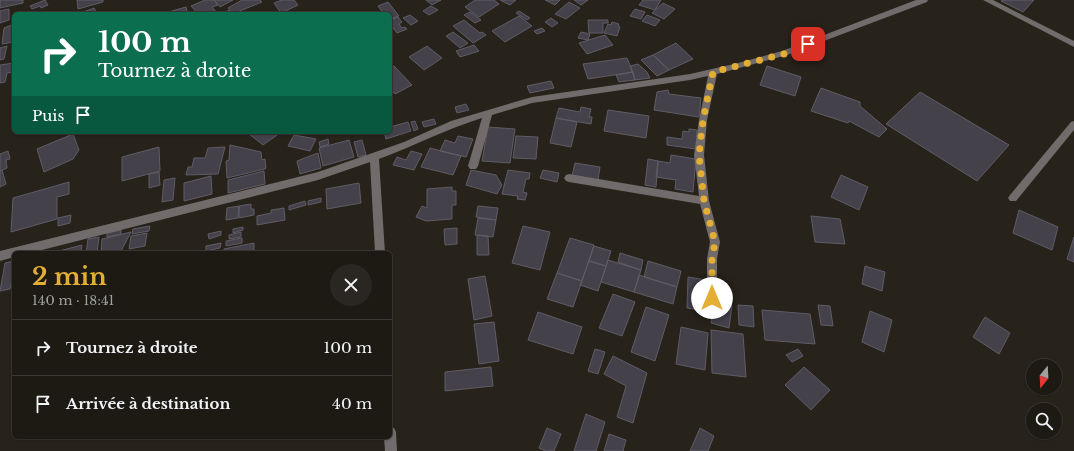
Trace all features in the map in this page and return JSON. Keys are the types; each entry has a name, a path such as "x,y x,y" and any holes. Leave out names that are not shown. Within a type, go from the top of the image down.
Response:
{"street":[{"path":"20,251 318,176 407,145 454,123 532,100 651,83 713,72 784,54 924,0"},
{"path":"987,0 1074,44"},
{"path":"712,298 712,259 715,242 704,201 699,155 703,120 713,72"},
{"path":"473,166 488,112"},
{"path":"1013,198 1074,124"},
{"path":"374,157 380,251"},
{"path":"569,178 704,201"},
{"path":"0,256 12,253"},
{"path":"390,439 391,451"}],"building":[{"path":"0,0 23,0 23,3 0,8"},
{"path":"45,0 48,5 41,8 40,6 32,9 30,6"},
{"path":"77,0 103,0 103,2 78,9"},
{"path":"205,0 214,0 218,5 212,7 216,12 196,12 191,6"},
{"path":"214,0 233,0 220,7"},
{"path":"242,0 260,0 262,2 237,12 225,12 230,10 228,8"},
{"path":"282,0 294,0 298,5 280,12 274,3"},
{"path":"426,0 441,0 432,5"},
{"path":"475,0 494,0 499,4 479,17 465,7"},
{"path":"500,0 516,0 510,5"},
{"path":"545,0 560,0 555,5"},
{"path":"574,0 588,0 581,5"},
{"path":"643,0 661,0 655,10 639,5"},
{"path":"1034,0 1023,12 1001,1"},
{"path":"388,2 399,16 392,18 392,12 382,12 378,6"},
{"path":"569,2 580,8 566,19 555,14"},
{"path":"663,3 675,9 664,19 652,13"},
{"path":"431,6 438,10 429,15 423,11"},
{"path":"186,7 187,12 168,12"},
{"path":"94,8 96,12 83,12"},
{"path":"9,9 9,20 0,23 0,11"},
{"path":"635,9 645,12 641,19 630,16"},
{"path":"519,11 530,18 527,20 516,13"},
{"path":"470,12 481,20 475,23 464,15"},
{"path":"410,15 418,21 411,25 403,18"},
{"path":"647,15 660,20 655,26 642,21"},
{"path":"519,16 532,26 505,42 492,31"},
{"path":"398,17 402,22 399,24 402,28 405,27 407,29 397,33 392,27 392,19"},
{"path":"551,18 558,23 552,27 545,22"},
{"path":"464,20 480,33 482,32 486,35 473,43 453,26"},
{"path":"588,20 608,20 608,23 603,23 603,33 589,33"},
{"path":"612,22 619,24 618,26 620,27 617,36 604,33 608,24 611,25"},
{"path":"12,25 12,42 2,44 4,28"},
{"path":"542,28 545,31 537,34 534,31"},
{"path":"453,32 468,43 460,48 446,36"},
{"path":"581,32 590,34 588,40 578,38"},
{"path":"605,35 613,45 587,54 579,43"},
{"path":"676,43 693,59 669,70 653,55"},
{"path":"474,45 479,51 460,57 456,51"},
{"path":"7,46 4,59 0,60 0,48"},
{"path":"427,46 442,58 424,70 409,57"},
{"path":"653,55 669,70 657,76 641,60"},
{"path":"627,58 633,72 588,79 583,64"},
{"path":"12,63 12,72 7,73 5,82 0,83 0,65"},
{"path":"638,64 647,72 650,78 635,80 630,66"},
{"path":"394,66 412,85 395,94 392,91 392,67"},
{"path":"767,66 801,77 795,96 760,85"},
{"path":"633,72 635,80 619,82 616,75"},
{"path":"551,81 554,88 530,93 527,86"},
{"path":"821,88 860,102 860,106 887,129 879,137 849,121 848,123 811,111"},
{"path":"668,90 669,94 701,98 699,117 654,110 657,92"},
{"path":"920,92 1009,145 977,181 886,124"},
{"path":"466,104 469,110 457,113 455,107"},
{"path":"581,107 591,109 589,117 592,117 591,124 556,118 559,108 580,112"},
{"path":"608,110 649,116 646,138 604,131"},
{"path":"556,118 577,122 571,147 550,143"},
{"path":"434,119 436,124 424,127 422,122"},
{"path":"415,121 418,129 414,131 411,122"},
{"path":"408,122 411,131 386,139 385,134 392,134 392,126"},
{"path":"488,127 515,129 510,163 482,161"},
{"path":"689,129 697,130 696,149 667,145 667,137 682,139 683,131 689,132"},
{"path":"73,134 79,150 73,159 44,172 37,149"},
{"path":"249,134 279,134 263,145"},
{"path":"294,135 316,139 310,151 288,146"},
{"path":"458,136 473,139 466,157 440,151 445,140 455,143"},
{"path":"516,136 538,137 536,159 513,158"},
{"path":"328,139 329,144 320,147 319,142"},
{"path":"349,140 354,157 323,166 319,148"},
{"path":"362,140 366,155 358,157 354,142"},
{"path":"230,145 261,152 262,160 265,159 266,168 227,178 226,161 229,160"},
{"path":"159,147 160,171 122,181 122,157"},
{"path":"225,147 218,174 186,175 188,167 192,167 194,158 205,158 208,148"},
{"path":"430,148 461,156 453,175 421,167"},
{"path":"8,151 10,159 6,160 7,168 0,171 0,154"},
{"path":"411,151 422,154 414,170 393,165 397,157 406,160"},
{"path":"318,153 321,168 300,174 297,161"},
{"path":"671,155 696,159 693,192 675,189 676,180 656,177 658,161 670,163"},
{"path":"648,159 658,161 656,187 645,185"},
{"path":"575,163 600,167 598,180 572,176"},
{"path":"2,170 6,184 0,187 0,171"},
{"path":"471,170 496,175 502,185 497,194 466,185"},
{"path":"508,170 530,173 529,179 526,179 523,192 527,193 525,200 517,199 518,196 502,194"},
{"path":"543,170 559,173 557,182 540,178"},
{"path":"264,171 265,184 228,193 228,180"},
{"path":"159,172 160,185 149,188 149,174"},
{"path":"841,175 868,187 859,210 831,197"},
{"path":"211,176 212,194 184,201 184,183"},
{"path":"175,178 173,200 162,202 164,180"},
{"path":"69,182 69,194 57,197 57,219 11,232 13,198"},
{"path":"359,183 361,203 327,209 326,189"},
{"path":"452,187 452,191 456,191 456,205 452,205 452,219 426,221 416,217 422,206 427,208 427,189"},
{"path":"321,198 321,202 308,205 308,201"},
{"path":"305,201 306,205 289,210 289,206"},
{"path":"251,204 251,209 254,209 254,215 239,218 239,206"},
{"path":"239,206 238,218 226,220 227,208"},
{"path":"478,206 498,208 496,220 476,217"},
{"path":"284,208 285,220 257,225 257,216 271,213 271,210"},
{"path":"1019,210 1058,227 1052,250 1013,233"},
{"path":"71,215 70,223 58,226 58,218"},
{"path":"811,216 840,219 845,244 815,242"},
{"path":"478,218 496,220 493,237 475,235"},
{"path":"150,226 149,231 132,234 133,229"},
{"path":"523,226 550,232 540,270 512,263"},
{"path":"243,227 243,230 233,233 233,229"},
{"path":"457,228 457,244 445,245 444,229"},
{"path":"121,230 121,234 107,237 107,233"},
{"path":"221,231 221,235 209,239 208,234"},
{"path":"131,232 121,251 101,251 102,239"},
{"path":"241,232 241,237 229,239 229,235"},
{"path":"147,233 145,246 129,249 131,236"},
{"path":"477,235 488,236 489,255 477,255"},
{"path":"99,237 97,251 86,251 88,239"},
{"path":"1074,237 1074,262 1067,259"},
{"path":"242,238 242,243 226,246 226,241"},
{"path":"570,238 594,245 582,281 557,273"},
{"path":"221,243 220,248 206,251 206,246"},
{"path":"254,243 254,251 224,251 224,249"},
{"path":"82,245 81,251 59,251"},
{"path":"594,246 611,251 606,266 589,261"},
{"path":"620,253 643,260 641,270 618,262"},
{"path":"608,260 641,270 634,292 601,282"},
{"path":"12,261 12,280 10,289 0,291 5,263"},
{"path":"589,261 606,266 598,291 580,285"},
{"path":"648,261 681,271 677,287 644,277"},
{"path":"865,266 885,272 882,291 862,284"},
{"path":"557,273 582,281 573,307 547,299"},
{"path":"639,275 677,287 673,304 634,292"},
{"path":"485,276 492,316 474,320 468,279"},
{"path":"688,277 707,280 706,311 687,308"},
{"path":"613,294 635,302 622,336 599,328"},
{"path":"715,301 732,306 729,328 711,323"},
{"path":"738,305 753,306 754,327 739,325"},
{"path":"818,305 830,306 833,326 821,325"},
{"path":"646,307 669,315 655,361 631,352"},
{"path":"762,310 810,314 815,344 765,340"},
{"path":"870,311 892,320 884,352 862,342"},
{"path":"538,312 582,327 573,354 528,340"},
{"path":"985,317 1010,333 999,354 973,337"},
{"path":"494,322 499,361 479,364 474,324"},
{"path":"681,327 708,333 705,370 676,364"},
{"path":"711,330 743,334 746,377 712,373"},
{"path":"595,349 605,352 598,374 588,371"},
{"path":"798,349 803,356 792,362 786,355"},
{"path":"613,356 647,373 633,423 617,417 626,386 604,374"},
{"path":"491,367 493,386 445,391 445,372"},
{"path":"804,367 830,390 811,410 785,385"},
{"path":"586,414 605,422 596,451 574,451"},
{"path":"547,428 561,434 554,451 546,451 539,448"},
{"path":"700,428 714,436 708,451 690,451"},
{"path":"609,434 626,440 623,451 604,451"}],"route":[{"path":"712,298 712,259 715,242 704,201 699,155 703,120 713,72 734,68 784,54 808,44"}]}
